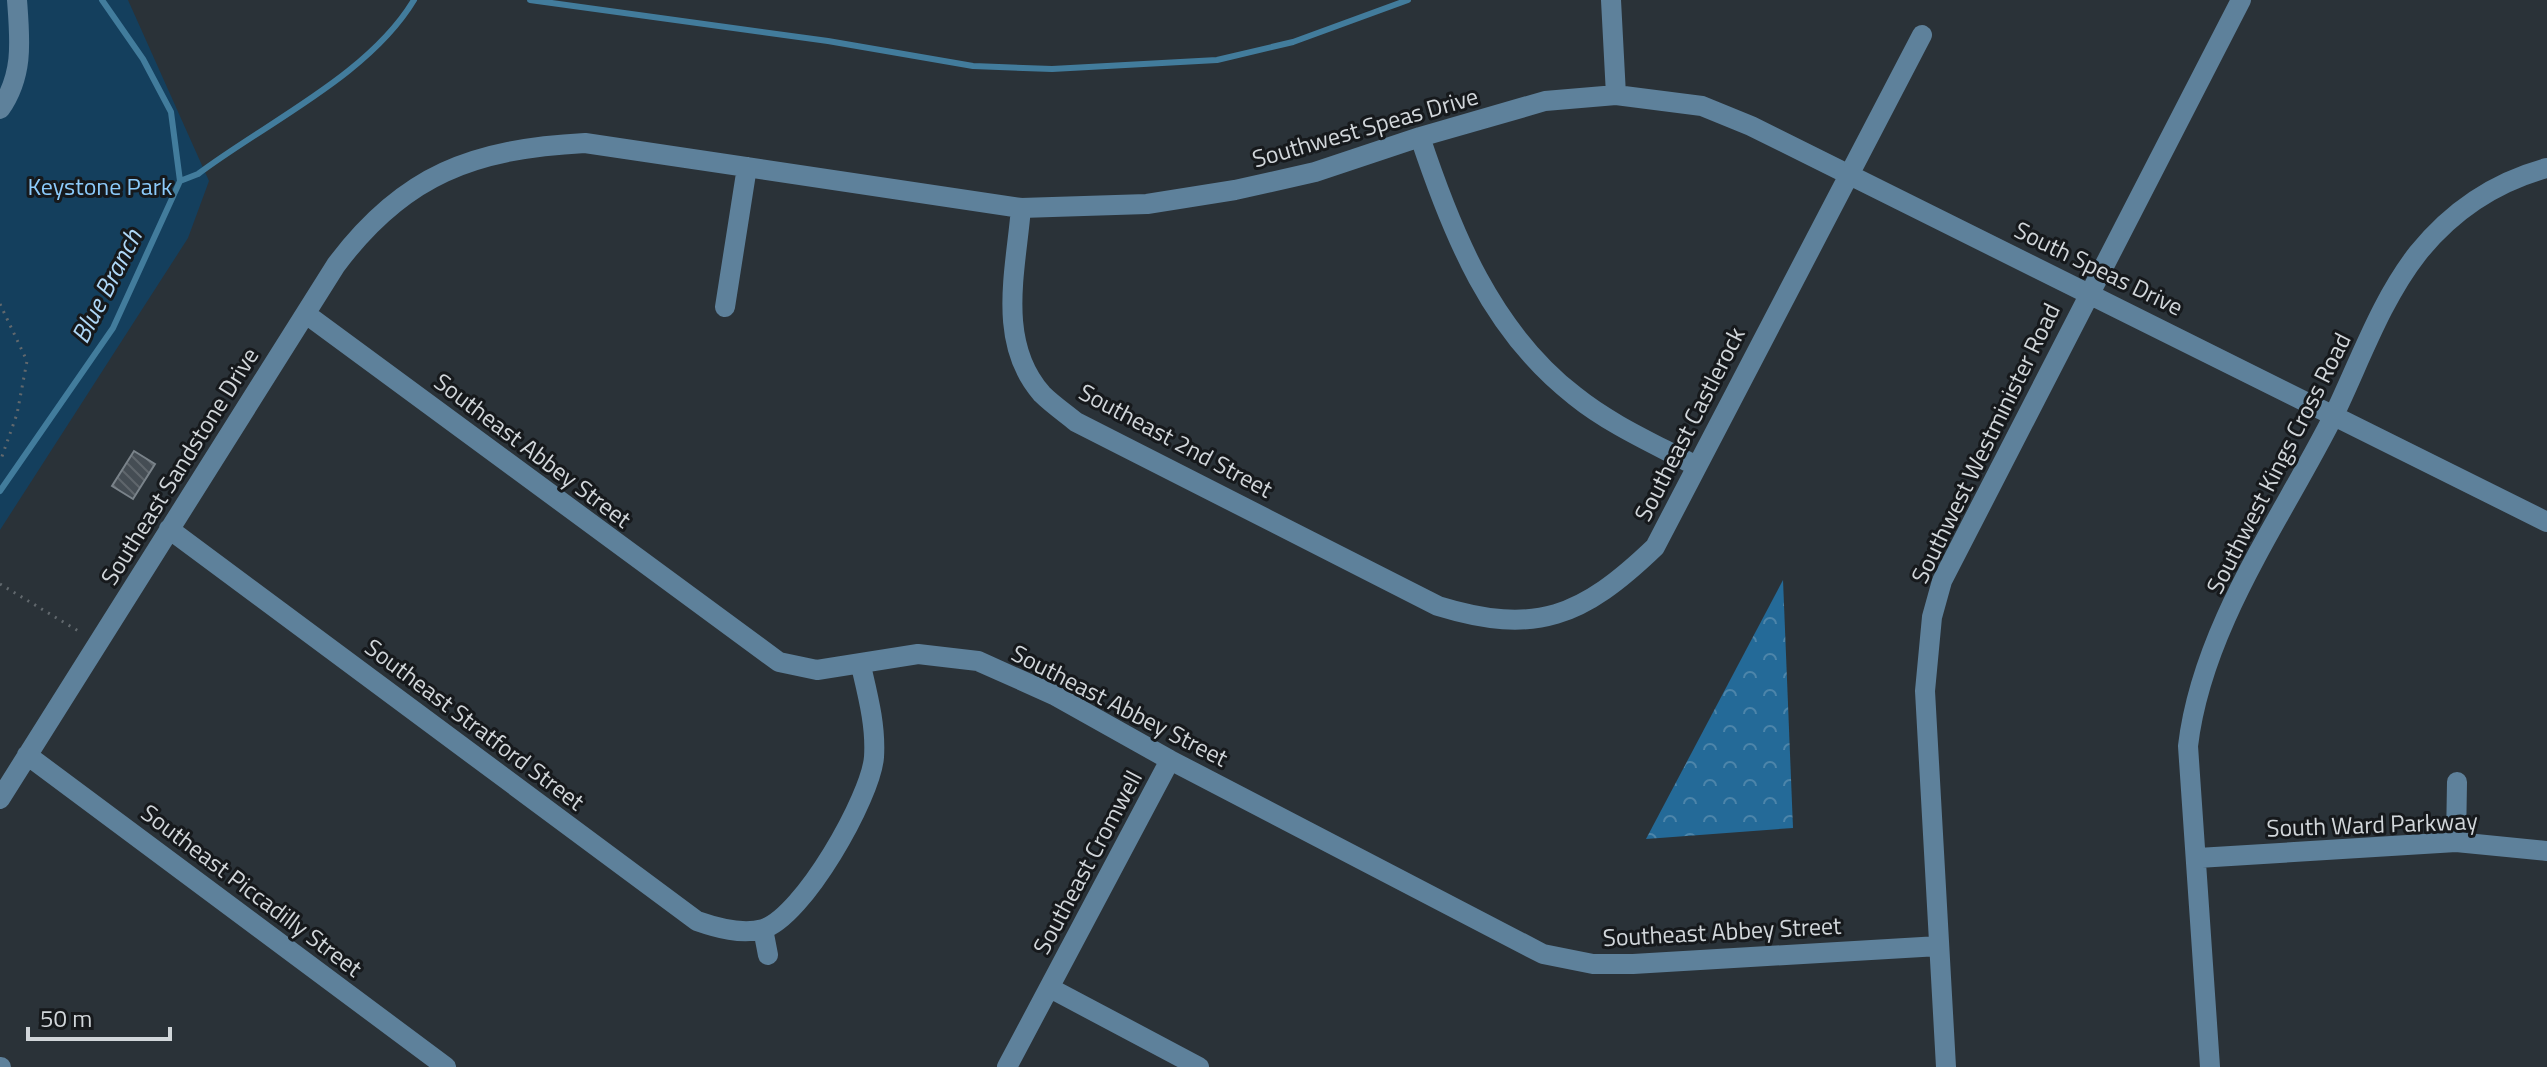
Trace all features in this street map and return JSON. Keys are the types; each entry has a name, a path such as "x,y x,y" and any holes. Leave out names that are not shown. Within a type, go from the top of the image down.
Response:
{"street":[{"path":"0,109 12,92 21,54 17,0"},
{"path":"1611,0 1616,95"},
{"name":"Southwest Westminister Road","path":"1946,1067 1925,691 1932,617 1942,581 2241,0"},
{"name":"Southeast Castlerock","path":"1461,613 1481,619 1515,622 1586,603 1625,576 1655,547 1846,174 1922,35"},
{"name":"Southwest Speas Drive","path":"425,182 463,163 497,152 572,144 1021,208 1147,204 1235,190 1315,172 1420,137 1545,101 1616,95"},
{"name":"South Speas Drive","path":"1616,95 1702,106 1751,126 2089,291 2547,522"},
{"path":"1420,137 1449,222 1468,264 1527,347 1573,395 1623,428 1696,466"},
{"path":"725,307 747,167"},
{"name":"Southwest Kings Cross Road","path":"2210,1067 2188,746 2197,696 2212,646 2333,415 2398,282 2437,232 2493,187 2547,168"},
{"name":"Southeast Sandstone Drive","path":"0,799 359,234 393,203 425,182"},
{"name":"Southeast 2nd Street","path":"1021,208 1011,320 1019,359 1042,394 1076,422 1438,606 1461,613"},
{"name":"Southeast Abbey Street","path":"306,314 779,662 817,670 861,666 918,654 978,661 1054,695 1170,760 1543,954 1568,961 1633,964 1939,946"},
{"name":"Southeast Stratford Street","path":"169,529 697,921 723,930 763,929"},
{"path":"768,955 763,929 787,916 817,882 866,783 874,760 872,717 861,666"},
{"name":"Southeast Piccadilly Street","path":"27,755 446,1067"},
{"name":"Southeast Cromwell","path":"1007,1067 1170,760"},
{"path":"2456,842 2457,782"},
{"name":"South Ward Parkway","path":"2198,858 2456,842 2547,851"},
{"path":"1050,988 1199,1067"}],"path":[{"path":"0,304 27,361 17,414 0,462"},
{"path":"0,584 97,642"}],"green space":[{"name":"Keystone Park","path":"0,0 128,0 209,181 188,238 0,530"},
{"path":"1783,580 1793,828 1646,839"}],"building":[{"path":"134,451 155,464 133,499 112,486"}],"waterway":[{"name":"Blue Branch","path":"0,491 113,328 180,181 171,112 143,59 102,0"},
{"path":"180,181 198,174 344,74 395,27 414,0"},
{"path":"530,0 828,41 973,66 1052,69 1217,60 1293,42 1408,0"}]}
